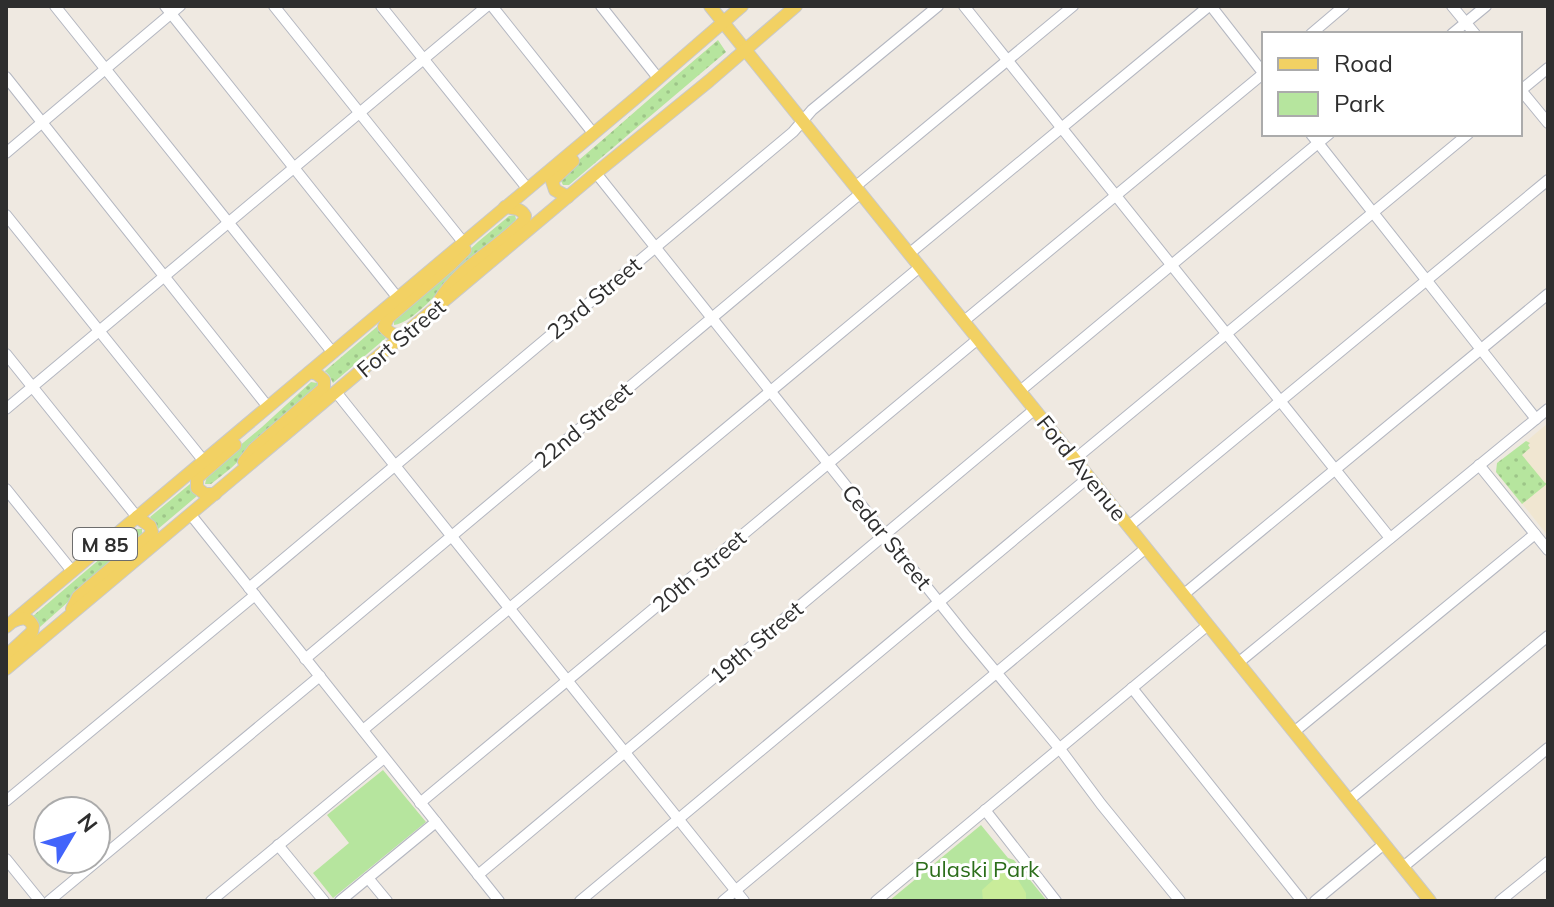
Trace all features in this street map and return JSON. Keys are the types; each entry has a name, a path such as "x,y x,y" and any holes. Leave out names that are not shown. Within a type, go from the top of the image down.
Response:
{"main road":[{"name":"Ford Avenue","path":"710,6 1430,901"},
{"name":"Fort Street","path":"9,624 742,6"},
{"name":"Fort Street","path":"6,669 596,173 664,120 796,6"},
{"path":"568,197 553,188 553,179 616,124 637,97"},
{"path":"433,310 446,288 524,221 523,212 505,207"},
{"path":"405,334 395,336 388,332 384,327 388,318 450,265 484,225"},
{"path":"227,483 254,449 324,388 324,380 310,372"},
{"path":"215,494 205,494 197,488 197,478 259,424 283,394"},
{"path":"66,618 78,597 149,536 150,526 137,517"},
{"path":"6,656 33,630 32,624 25,618 9,624"}],"street":[{"path":"55,6 333,353"},
{"path":"274,6 463,242"},
{"path":"381,6 527,188"},
{"path":"6,409 490,6 593,133"},
{"path":"601,6 658,78"},
{"name":"23rd Street","path":"6,801 252,592 395,465 938,6"},
{"path":"964,6 1390,538"},
{"name":"22nd Street","path":"305,659 711,317 1073,6"},
{"path":"910,253 1210,6 1262,71"},
{"path":"1313,32 1344,6"},
{"path":"1452,6 1473,32"},
{"path":"1455,32 1486,6"},
{"path":"6,153 106,69 172,8 397,297"},
{"path":"1522,88 1548,68"},
{"path":"964,321 1262,75"},
{"path":"6,77 268,407"},
{"path":"1522,92 1548,123"},
{"path":"1075,459 1466,136"},
{"path":"1020,391 1172,265 1315,139 1536,419"},
{"name":"Cedar Street","path":"596,173 1180,901"},
{"path":"1129,526 1548,180"},
{"path":"6,215 203,460"},
{"path":"363,730 920,267"},
{"path":"1183,595 1548,294"},
{"name":"20th Street","path":"420,803 978,339"},
{"path":"6,354 137,517"},
{"path":"336,392 744,901"},
{"name":"19th Street","path":"478,875 1035,409"},
{"path":"1238,663 1548,409"},
{"path":"1479,465 1548,550"},
{"path":"580,901 1089,477"},
{"path":"6,489 72,571"},
{"path":"191,515 499,901"},
{"path":"1294,732 1535,534"},
{"path":"723,901 1146,548"},
{"path":"876,901 1208,625"},
{"path":"1349,800 1548,636"},
{"path":"49,901 320,676"},
{"path":"1132,688 1302,901"},
{"path":"1403,867 1548,748"},
{"path":"211,901 384,758"},
{"path":"985,810 1056,901"},
{"path":"340,901 436,822"},
{"path":"1315,901 1384,844"},
{"path":"278,845 324,901"},
{"path":"6,859 40,901"},
{"path":"1500,901 1548,862"},
{"path":"368,878 387,901"}],"shaded area":[{"path":"1548,423 1548,536 1497,472 1497,466"}],"green space":[{"path":"718,40 726,52 569,185 563,185 561,181 566,171"},
{"path":"515,215 514,224 427,304 410,318 394,325 394,320 479,241 509,216"},
{"path":"379,325 387,337 333,383 325,371"},
{"path":"311,382 317,383 317,389 230,469 211,484 205,484 208,472"},
{"path":"1526,441 1530,443 1530,448 1522,455 1548,483 1522,504 1496,472 1497,463"},
{"path":"190,484 197,496 158,529 150,517"},
{"path":"135,529 142,529 142,536 40,627 33,616"},
{"path":"383,770 426,822 333,898 313,873 349,843 327,815"},
{"name":"Pulaski Park","path":"981,825 1047,901 889,901"},
{"path":"1012,870 1026,893 1026,901 983,901 982,890 1003,871"}]}
